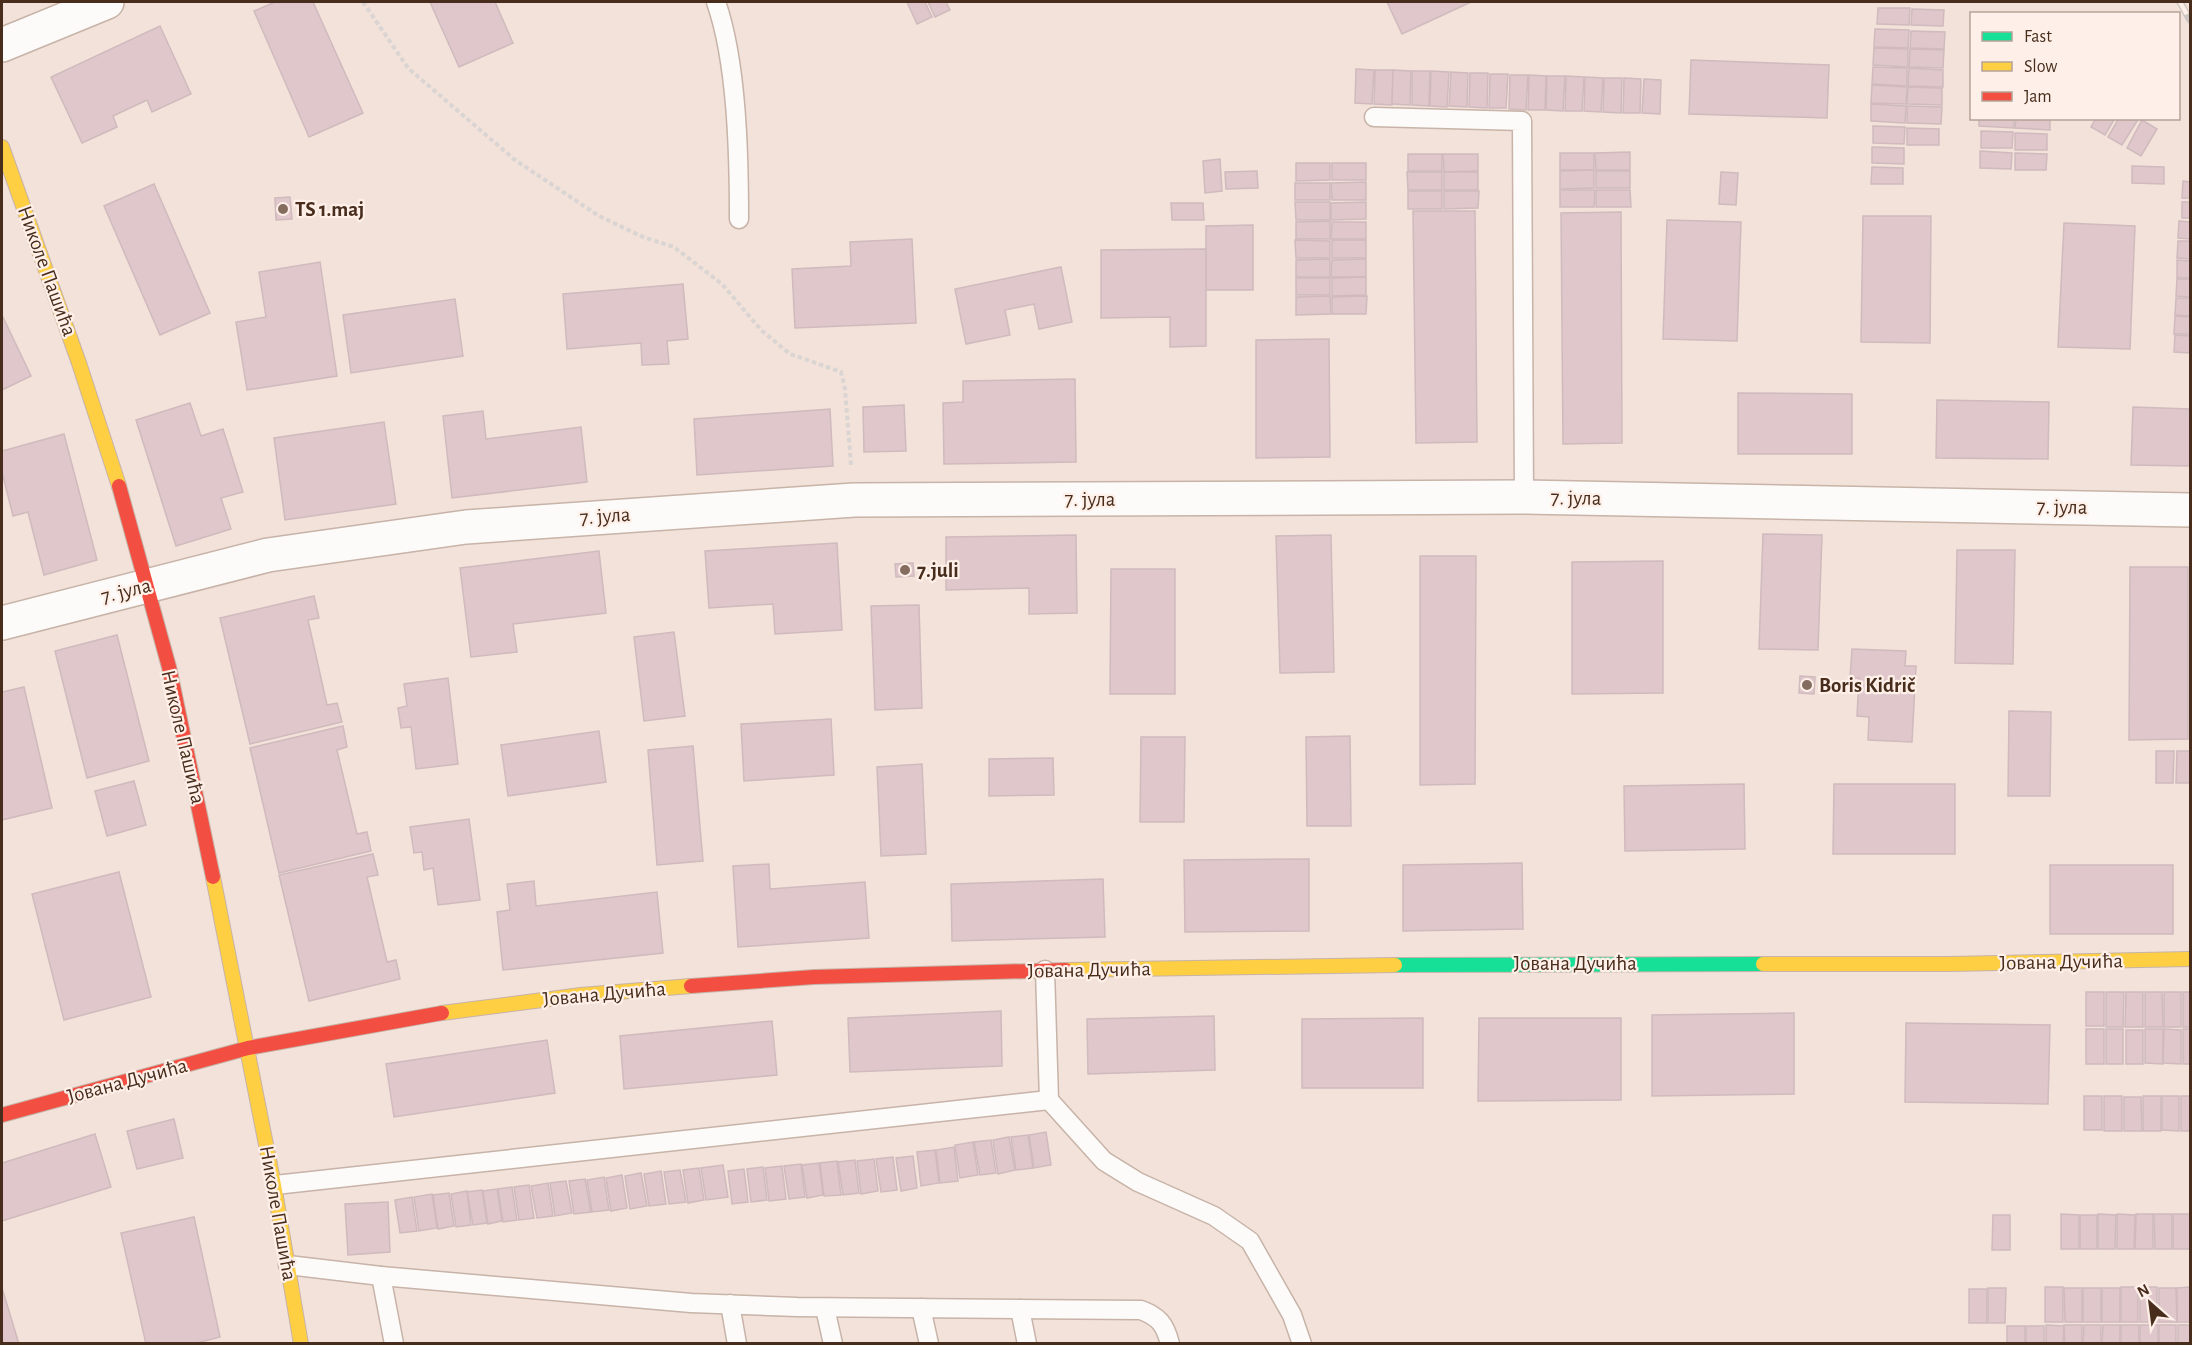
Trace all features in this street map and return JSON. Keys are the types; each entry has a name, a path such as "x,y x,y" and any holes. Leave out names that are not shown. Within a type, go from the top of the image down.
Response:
{"street":[{"path":"2,45 107,2"},
{"name":"Николе Пашића","path":"2,147 75,349 148,586 187,747 248,1048 275,1185 301,1344"},
{"name":"7. јула","path":"2,623 268,555 466,527 854,500 1524,497 2190,510"},
{"name":"Јована Дучића","path":"2,1115 248,1048 455,1011 581,995 814,977 1045,970 1499,963 1950,964 2190,959"}],"lane":[{"path":"716,2 727,34 739,178 740,219"},
{"path":"1374,117 1522,121 1524,497"},
{"path":"1045,970 1049,1100 1104,1161 1138,1182 1214,1216 1250,1241 1292,1315 1302,1344"},
{"path":"275,1185 1049,1100"},
{"path":"288,1265 381,1276 730,1304 825,1308 1141,1310 1157,1316 1166,1329 1170,1344"},
{"path":"381,1276 394,1344"},
{"path":"730,1304 737,1344"},
{"path":"825,1308 832,1344"},
{"path":"921,1308 929,1344"},
{"path":"1020,1309 1027,1344"}],"path":[{"path":"363,2 408,68 515,160 599,216 643,237 674,247 722,284 761,330 790,354 841,372 845,389 854,500"}],"building":[{"path":"275,2 313,2 363,113 309,137 254,11"},
{"path":"430,2 495,2 513,43 459,67"},
{"path":"907,2 925,2 932,17 917,24"},
{"path":"928,2 946,2 950,10 935,17"},
{"path":"1387,2 1471,2 1402,34"},
{"path":"1878,8 1910,8 1909,25 1877,24"},
{"path":"1912,9 1944,10 1943,26 1911,25"},
{"path":"160,26 191,94 152,112 147,100 113,116 117,127 82,143 51,77"},
{"path":"1875,29 1909,30 1908,48 1874,47"},
{"path":"1911,31 1945,32 1944,49 1910,48"},
{"path":"1874,48 1908,49 1908,67 1873,65"},
{"path":"1910,49 1944,50 1943,68 1909,67"},
{"path":"1691,60 1829,65 1827,118 1689,114"},
{"path":"1873,67 1907,68 1907,86 1872,84"},
{"path":"1909,68 1943,70 1943,87 1908,86"},
{"path":"1356,69 1374,70 1372,104 1355,103"},
{"path":"1375,70 1393,70 1392,105 1374,104"},
{"path":"1393,70 1411,71 1410,105 1392,104"},
{"path":"1412,71 1430,71 1429,106 1412,105"},
{"path":"1431,71 1449,72 1447,107 1430,106"},
{"path":"1451,72 1468,73 1467,107 1449,106"},
{"path":"1470,73 1488,73 1487,108 1469,107"},
{"path":"1490,74 1508,74 1506,108 1489,108"},
{"path":"1510,75 1528,75 1526,110 1509,109"},
{"path":"1529,75 1546,76 1545,110 1528,110"},
{"path":"1547,76 1565,76 1563,111 1546,110"},
{"path":"1566,76 1584,77 1582,111 1565,111"},
{"path":"1585,77 1603,78 1601,112 1584,111"},
{"path":"1604,78 1622,78 1621,113 1603,112"},
{"path":"1624,78 1641,79 1640,113 1623,113"},
{"path":"1644,79 1661,80 1660,114 1642,113"},
{"path":"1872,85 1907,87 1906,104 1871,103"},
{"path":"1908,87 1942,88 1942,105 1907,104"},
{"path":"1871,104 1906,106 1905,123 1871,121"},
{"path":"1907,106 1942,107 1941,124 1907,123"},
{"path":"1979,120 2014,120 2014,128 1979,126"},
{"path":"2016,120 2050,120 2050,130 2015,128"},
{"path":"2095,120 2114,120 2105,135 2091,127"},
{"path":"2118,120 2138,120 2122,145 2108,137"},
{"path":"2142,120 2157,129 2141,156 2127,148"},
{"path":"1873,126 1905,127 1904,144 1873,143"},
{"path":"1907,128 1939,129 1939,145 1907,145"},
{"path":"1981,131 2013,132 2012,148 1981,148"},
{"path":"2015,133 2047,134 2047,150 2015,150"},
{"path":"1872,147 1904,148 1904,164 1872,163"},
{"path":"1980,151 2012,153 2011,169 1980,168"},
{"path":"1630,152 1630,170 1596,170 1595,153"},
{"path":"1560,153 1594,153 1594,170 1560,170"},
{"path":"2015,153 2047,154 2046,170 2015,170"},
{"path":"1408,154 1442,154 1442,171 1408,171"},
{"path":"1443,154 1478,154 1478,171 1444,172"},
{"path":"1220,159 1222,191 1205,193 1203,161"},
{"path":"1296,163 1330,163 1330,180 1296,181"},
{"path":"1332,163 1366,163 1366,180 1332,180"},
{"path":"2132,166 2164,167 2164,184 2132,183"},
{"path":"1872,167 1903,168 1903,184 1871,184"},
{"path":"1594,170 1594,188 1560,189 1560,171"},
{"path":"1257,171 1258,188 1226,189 1225,172"},
{"path":"1596,171 1630,171 1630,188 1596,188"},
{"path":"1407,172 1442,172 1442,190 1408,190"},
{"path":"1444,172 1478,172 1478,190 1444,190"},
{"path":"1721,172 1738,173 1736,205 1719,204"},
{"path":"2183,181 2190,182 2190,198 2182,198"},
{"path":"1366,182 1366,200 1332,200 1331,183"},
{"path":"1295,183 1330,183 1330,200 1295,200"},
{"path":"154,184 210,313 160,335 104,206"},
{"path":"1560,190 1595,190 1594,207 1560,207"},
{"path":"1596,190 1630,190 1631,207 1596,207"},
{"path":"1408,191 1442,191 1442,209 1408,209"},
{"path":"1444,191 1479,191 1478,208 1444,209"},
{"name":"TS 1.maj","path":"290,197 292,219 276,220 275,198"},
{"path":"1295,202 1330,202 1330,220 1296,220"},
{"path":"1366,202 1366,219 1331,220 1331,203"},
{"path":"2182,202 2190,202 2190,218 2182,218"},
{"path":"1171,203 1203,203 1204,220 1172,220"},
{"path":"1413,211 1475,211 1477,442 1416,443"},
{"path":"1621,212 1622,443 1563,444 1561,213"},
{"path":"1863,216 1931,216 1930,343 1861,342"},
{"path":"1667,220 1741,222 1737,341 1663,339"},
{"path":"1330,221 1330,239 1296,239 1296,222"},
{"path":"2179,221 2190,222 2190,239 2178,238"},
{"path":"1332,222 1366,222 1366,239 1331,239"},
{"path":"2064,223 2135,226 2130,349 2058,347"},
{"path":"1253,225 1253,290 1206,290 1206,226"},
{"path":"912,239 916,323 795,328 792,269 851,266 850,242"},
{"path":"1295,240 1330,241 1330,258 1296,258"},
{"path":"1332,240 1366,240 1366,258 1332,258"},
{"path":"2178,241 2190,241 2190,259 2177,258"},
{"path":"1206,249 1206,346 1170,347 1170,317 1101,318 1101,250"},
{"path":"1330,259 1330,277 1296,277 1296,260"},
{"path":"1366,259 1366,277 1331,277 1332,260"},
{"path":"2177,260 2190,261 2190,278 2177,278"},
{"path":"320,262 337,376 247,390 236,322 266,317 259,272"},
{"path":"1061,267 1072,322 1039,329 1034,304 1005,310 1010,335 966,344 955,289"},
{"path":"1366,277 1366,295 1332,296 1332,278"},
{"path":"1296,278 1330,278 1330,295 1296,295"},
{"path":"2177,279 2190,279 2190,297 2176,296"},
{"path":"683,284 688,339 667,341 669,364 642,365 641,343 567,349 563,294"},
{"path":"1330,296 1331,314 1296,315 1296,297"},
{"path":"1367,296 1366,314 1332,314 1332,297"},
{"path":"2176,298 2190,298 2190,316 2175,315"},
{"path":"455,299 463,356 351,373 343,315"},
{"path":"2,315 31,376 2,390"},
{"path":"2175,316 2190,317 2190,334 2174,334"},
{"path":"2175,335 2190,336 2190,353 2174,352"},
{"path":"1329,339 1330,457 1256,458 1256,340"},
{"path":"1075,379 1076,462 944,464 943,403 963,402 963,381"},
{"path":"1738,393 1852,394 1852,454 1738,454"},
{"path":"1937,400 2049,402 2048,459 1936,458"},
{"path":"190,403 201,436 223,429 243,492 221,498 231,529 176,546 136,420"},
{"path":"904,405 906,451 864,452 863,407"},
{"path":"2133,407 2190,409 2190,466 2131,465"},
{"path":"830,409 833,466 697,475 694,419"},
{"path":"483,411 486,439 581,427 587,482 452,498 443,416"},
{"path":"384,422 396,504 285,520 274,438"},
{"path":"64,434 97,560 44,575 28,512 13,516 2,472 2,451"},
{"path":"1763,534 1822,535 1818,650 1759,649"},
{"path":"1076,535 1077,613 1029,614 1029,588 946,590 946,537"},
{"path":"1331,535 1334,672 1280,673 1276,536"},
{"path":"837,543 842,630 775,634 773,604 709,608 705,551"},
{"path":"1957,550 2015,550 2013,664 1955,663"},
{"path":"599,551 606,613 513,624 517,652 471,657 460,568"},
{"path":"1420,556 1476,556 1475,784 1420,785"},
{"path":"1663,561 1663,693 1572,694 1572,562"},
{"name":"7.juli","path":"913,563 914,576 896,577 895,564"},
{"path":"2130,567 2188,567 2188,739 2129,740"},
{"path":"1111,569 1175,569 1175,694 1110,694"},
{"path":"314,596 319,618 308,620 327,705 337,703 342,722 250,744 220,618"},
{"path":"919,605 922,708 875,710 871,606"},
{"path":"674,632 685,716 644,721 634,637"},
{"path":"117,635 149,761 87,778 55,651"},
{"path":"1852,649 1906,651 1905,666 1916,666 1912,742 1868,740 1869,717 1857,716 1859,678 1850,678"},
{"name":"Boris Kidrič","path":"1800,676 1815,677 1814,694 1799,693"},
{"path":"448,678 458,764 416,769 411,727 401,728 398,708 407,706 404,684"},
{"path":"24,687 52,808 2,820 2,692"},
{"path":"2009,711 2051,712 2050,796 2008,796"},
{"path":"831,719 834,775 744,781 741,724"},
{"path":"343,726 347,747 337,750 357,834 367,832 371,851 279,873 250,748"},
{"path":"599,731 606,782 508,796 501,745"},
{"path":"1350,736 1351,826 1307,826 1306,737"},
{"path":"1141,737 1185,737 1184,822 1140,822"},
{"path":"693,746 703,861 657,865 648,750"},
{"path":"2156,751 2174,751 2173,783 2156,783"},
{"path":"2177,751 2190,751 2190,783 2176,783"},
{"path":"1053,758 1054,795 989,796 989,759"},
{"path":"922,764 926,854 881,856 877,767"},
{"path":"134,781 146,825 107,836 95,791"},
{"path":"1744,784 1745,849 1625,851 1624,786"},
{"path":"1834,784 1955,784 1955,854 1833,854"},
{"path":"469,819 480,900 438,905 433,868 424,870 422,852 414,853 410,827"},
{"path":"373,854 378,875 367,877 387,962 396,960 400,979 309,1001 279,875"},
{"path":"1309,859 1309,931 1185,932 1184,860"},
{"path":"1522,863 1523,929 1403,931 1403,865"},
{"path":"769,864 770,889 865,882 869,938 738,947 733,866"},
{"path":"2050,865 2173,865 2173,934 2050,934"},
{"path":"119,872 151,997 64,1020 32,894"},
{"path":"1103,879 1105,937 952,941 951,884"},
{"path":"534,881 536,906 657,892 663,953 503,970 497,912 510,910 507,884"},
{"path":"2086,992 2104,992 2104,1026 2086,1026"},
{"path":"2106,992 2124,992 2123,1027 2106,1027"},
{"path":"2126,992 2143,992 2143,1027 2125,1027"},
{"path":"2145,992 2162,992 2163,1027 2145,1027"},
{"path":"2164,992 2181,992 2181,1027 2164,1027"},
{"path":"2183,992 2190,992 2190,1027 2183,1027"},
{"path":"1001,1011 1002,1066 850,1072 848,1018"},
{"path":"1794,1013 1794,1094 1652,1096 1652,1015"},
{"path":"1214,1016 1215,1070 1088,1074 1087,1019"},
{"path":"1423,1018 1423,1088 1302,1088 1302,1019"},
{"path":"1479,1018 1621,1018 1621,1100 1478,1101"},
{"path":"772,1021 777,1075 624,1089 620,1036"},
{"path":"1906,1023 2050,1025 2048,1104 1905,1102"},
{"path":"2086,1029 2104,1029 2104,1064 2086,1064"},
{"path":"2106,1029 2123,1029 2123,1064 2106,1064"},
{"path":"2145,1029 2163,1029 2163,1064 2145,1063"},
{"path":"2164,1029 2181,1030 2181,1064 2163,1063"},
{"path":"2183,1029 2190,1029 2190,1064 2183,1064"},
{"path":"2126,1030 2143,1030 2143,1064 2126,1064"},
{"path":"547,1040 555,1093 394,1117 386,1064"},
{"path":"2084,1096 2102,1096 2102,1130 2084,1130"},
{"path":"2104,1096 2122,1096 2122,1131 2104,1131"},
{"path":"2143,1096 2161,1096 2161,1131 2143,1131"},
{"path":"2162,1096 2179,1096 2179,1131 2162,1130"},
{"path":"2181,1096 2190,1096 2190,1131 2181,1131"},
{"path":"2124,1097 2141,1097 2142,1131 2124,1131"},
{"path":"174,1119 183,1158 137,1169 127,1131"},
{"path":"1046,1132 1051,1165 1034,1168 1029,1135"},
{"path":"95,1134 111,1187 2,1221 2,1163"},
{"path":"1028,1135 1033,1168 1016,1170 1011,1137"},
{"path":"1009,1137 1015,1170 998,1174 993,1140"},
{"path":"991,1140 996,1173 980,1175 974,1142"},
{"path":"973,1142 978,1175 960,1178 955,1145"},
{"path":"954,1147 958,1181 940,1183 936,1150"},
{"path":"935,1150 939,1183 921,1186 917,1152"},
{"path":"913,1156 917,1188 901,1191 896,1158"},
{"path":"893,1157 897,1190 881,1192 876,1159"},
{"path":"874,1159 878,1191 861,1194 857,1161"},
{"path":"855,1160 859,1193 843,1195 838,1162"},
{"path":"837,1161 841,1195 824,1196 820,1163"},
{"path":"819,1163 823,1195 807,1198 802,1165"},
{"path":"801,1164 805,1197 789,1199 784,1166"},
{"path":"723,1165 728,1197 706,1200 701,1168"},
{"path":"782,1166 786,1199 769,1201 765,1168"},
{"path":"763,1167 767,1200 751,1202 747,1169"},
{"path":"699,1168 704,1200 688,1203 683,1170"},
{"path":"744,1169 748,1202 732,1204 728,1171"},
{"path":"680,1170 686,1202 669,1204 664,1172"},
{"path":"661,1171 666,1204 649,1206 644,1174"},
{"path":"641,1173 647,1206 630,1209 625,1176"},
{"path":"622,1175 627,1208 611,1211 606,1178"},
{"path":"604,1177 609,1210 592,1212 587,1180"},
{"path":"585,1179 591,1212 574,1214 569,1181"},
{"path":"566,1181 572,1213 555,1216 550,1183"},
{"path":"548,1183 553,1216 537,1218 531,1186"},
{"path":"529,1185 534,1218 519,1220 514,1187"},
{"path":"512,1187 517,1220 503,1222 498,1189"},
{"path":"497,1189 502,1221 488,1224 483,1191"},
{"path":"482,1190 487,1223 473,1225 467,1192"},
{"path":"467,1191 471,1225 456,1227 451,1194"},
{"path":"449,1193 454,1226 438,1229 433,1195"},
{"path":"432,1194 437,1228 419,1231 414,1197"},
{"path":"412,1197 417,1231 400,1233 395,1200"},
{"path":"388,1202 390,1252 348,1255 345,1204"},
{"path":"2061,1214 2079,1215 2079,1249 2061,1249"},
{"path":"2098,1214 2116,1215 2115,1249 2098,1249"},
{"path":"2117,1214 2135,1215 2134,1249 2117,1249"},
{"path":"2136,1214 2153,1214 2153,1249 2135,1249"},
{"path":"2154,1214 2172,1214 2172,1249 2155,1249"},
{"path":"2173,1214 2190,1214 2190,1249 2173,1249"},
{"path":"1993,1215 2010,1215 2010,1250 1992,1250"},
{"path":"2080,1215 2097,1215 2097,1249 2080,1249"},
{"path":"194,1217 220,1337 193,1344 146,1344 121,1233"},
{"path":"2045,1287 2063,1287 2063,1322 2045,1322"},
{"path":"2121,1287 2138,1287 2138,1322 2121,1322"},
{"path":"2140,1287 2157,1287 2157,1322 2140,1322"},
{"path":"2190,1287 2190,1322 2177,1322 2177,1288"},
{"path":"2,1288 19,1344 2,1344"},
{"path":"1988,1288 2006,1288 2005,1323 1988,1323"},
{"path":"2064,1288 2082,1288 2082,1322 2065,1322"},
{"path":"2083,1288 2101,1288 2101,1322 2083,1322"},
{"path":"2102,1288 2120,1288 2120,1322 2102,1322"},
{"path":"2159,1288 2176,1288 2177,1322 2159,1322"},
{"path":"1969,1289 1987,1289 1987,1323 1969,1323"},
{"path":"2046,1325 2064,1326 2063,1344 2046,1344"},
{"path":"2064,1325 2082,1325 2082,1344 2065,1344"},
{"path":"2084,1325 2101,1325 2101,1344 2083,1344"},
{"path":"2103,1325 2120,1325 2120,1344 2102,1344"},
{"path":"2121,1325 2139,1325 2139,1344 2121,1344"},
{"path":"2140,1325 2158,1325 2158,1344 2140,1344"},
{"path":"2159,1325 2176,1325 2176,1344 2159,1344"},
{"path":"2178,1325 2190,1325 2190,1344 2178,1344"},
{"path":"2007,1326 2025,1326 2025,1344 2007,1344"},
{"path":"2026,1326 2044,1326 2044,1344 2026,1344"}],"railway":[{"path":"2180,2 2190,20"}],"traffic: fast":[{"path":"1395,965 1763,964"}],"traffic: slow":[{"path":"2,147 79,363 119,486"},
{"path":"213,877 274,1185 301,1344"},
{"path":"1763,964 1950,964 2190,959"},
{"path":"1066,970 1395,965"},
{"path":"442,1013 581,995 691,986"}],"traffic: jam":[{"path":"119,486 169,667 213,877"},
{"path":"691,986 814,977 1066,970"},
{"path":"2,1115 248,1048 442,1013"}],"place":[{"name":"TS 1.maj","path":"283,209"},
{"name":"7.juli","path":"905,570"},
{"name":"Boris Kidrič","path":"1807,685"}]}
